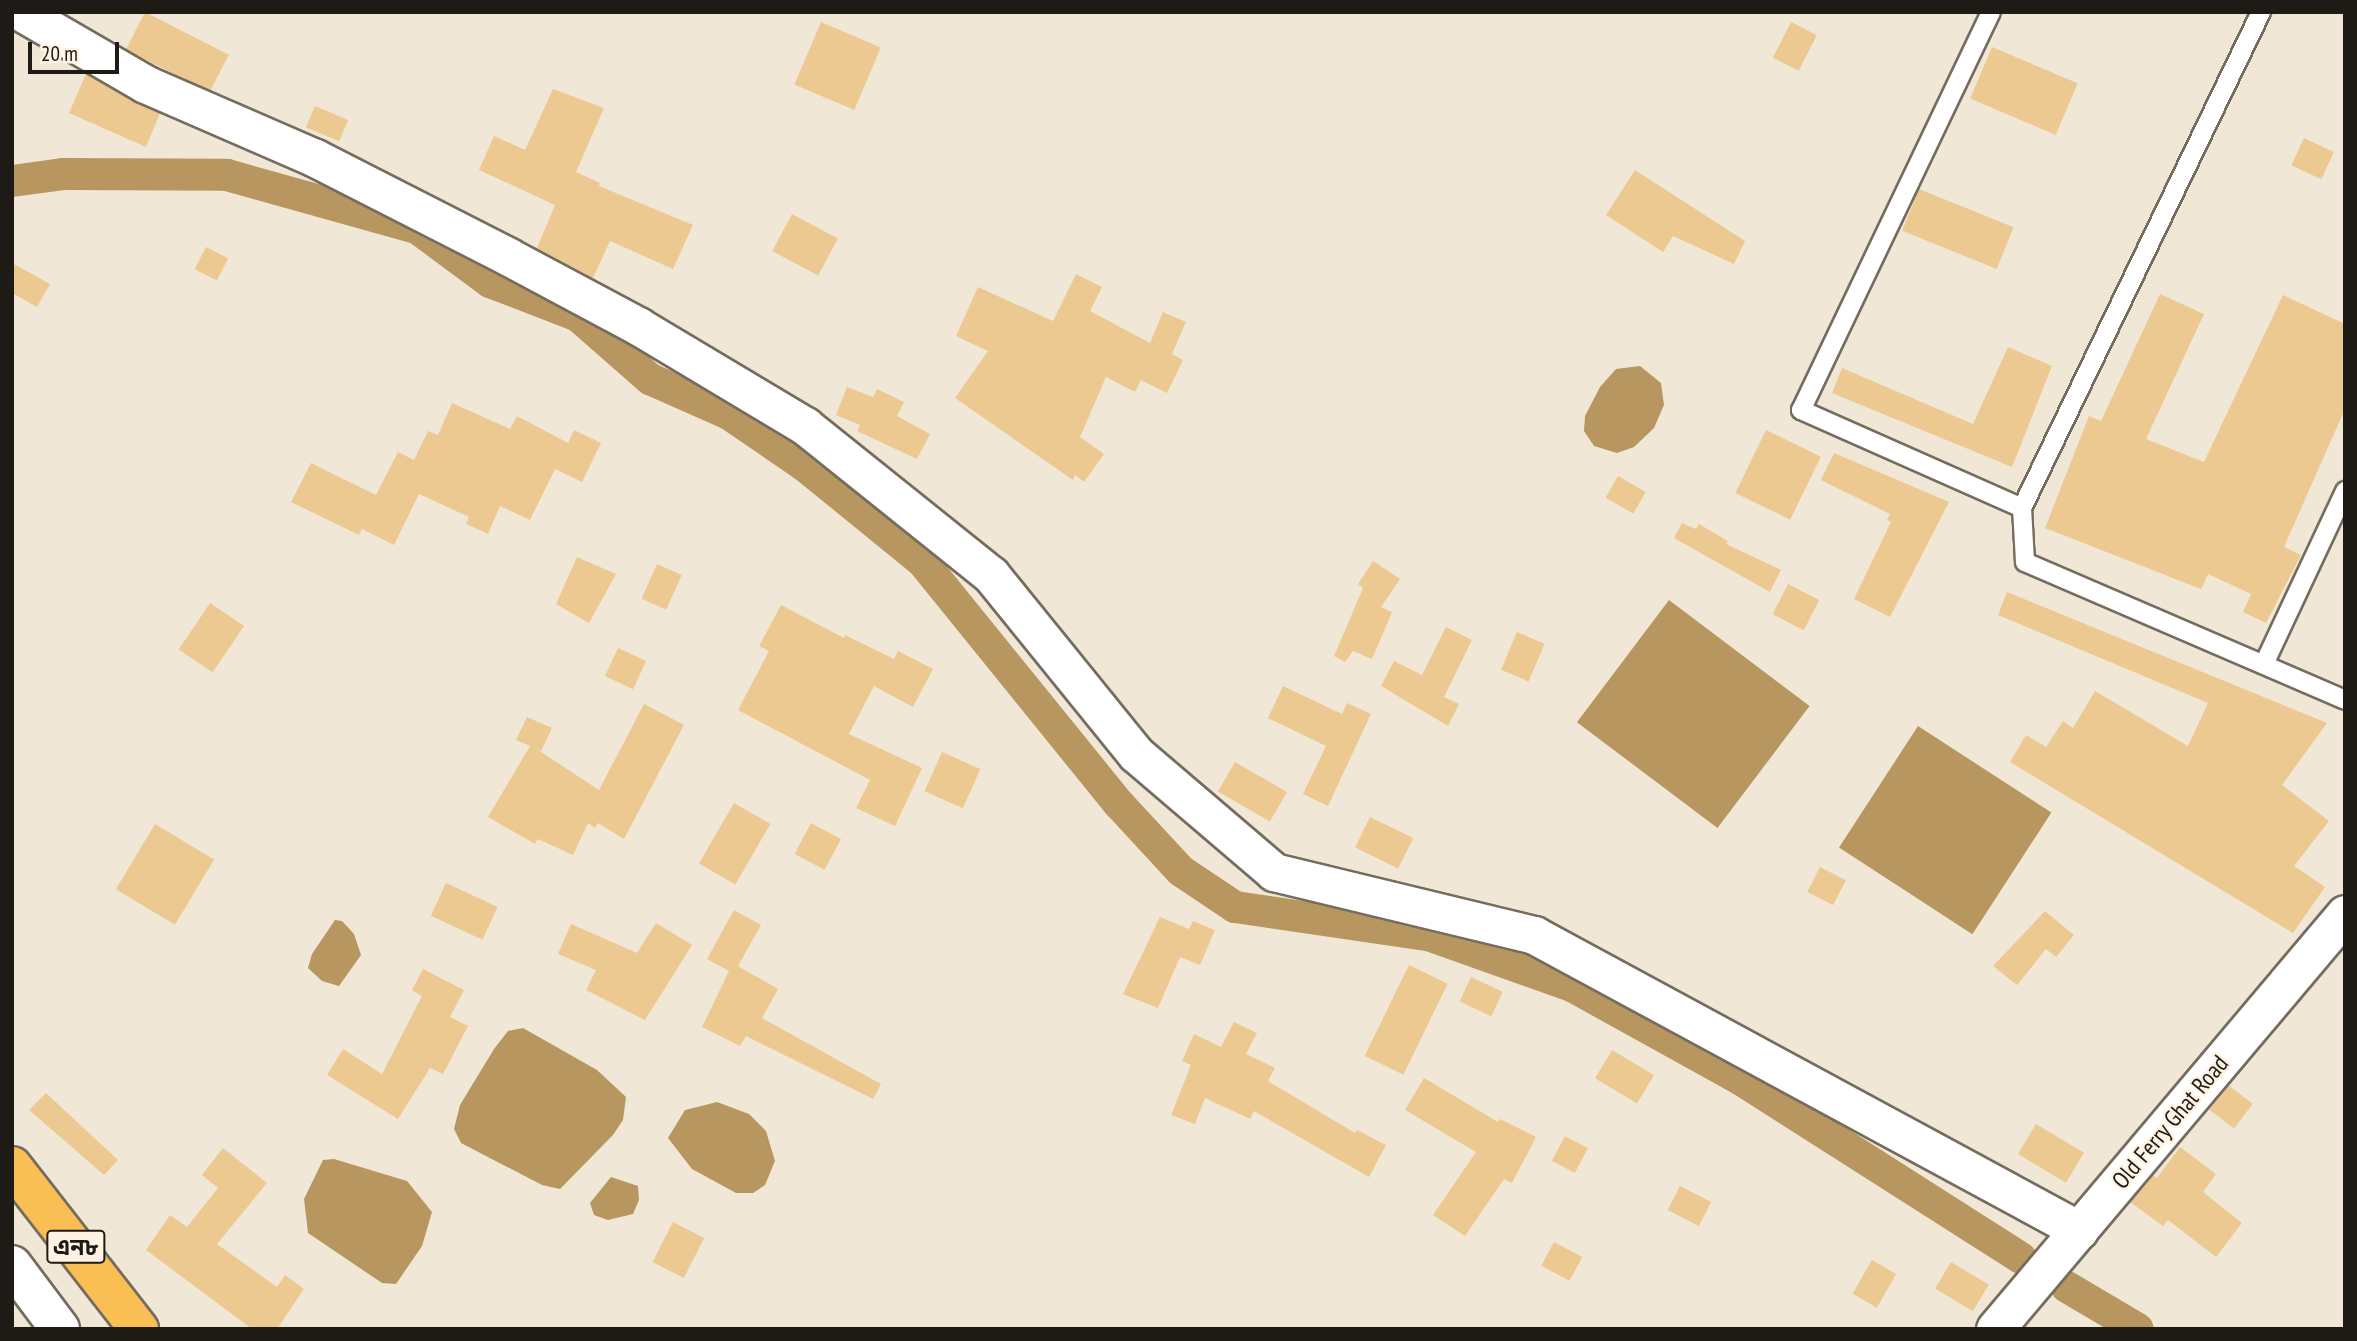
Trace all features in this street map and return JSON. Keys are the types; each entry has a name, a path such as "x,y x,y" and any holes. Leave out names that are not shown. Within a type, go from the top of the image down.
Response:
{"highway":[{"name":"এন৮","path":"12,1166 139,1329"}],"street":[{"path":"21,12 145,84 315,158 507,256 638,327 805,426 991,575 1136,754 1274,872 1534,935 2079,1230"},
{"name":"Old Ferry Ghat Road","path":"1995,1329 2345,915"},
{"path":"12,1265 60,1329"}],"lane":[{"path":"1991,12 1801,410 2022,508"},
{"path":"2261,12 2022,508 2025,562 2265,662 2345,701"},
{"path":"2265,662 2345,491"}],"shaded area":[{"path":"1640,366 1661,383 1664,405 1654,428 1634,447 1617,453 1594,446 1584,431 1585,416 1600,387 1616,369"},
{"path":"1669,600 1810,706 1717,828 1577,722"},
{"path":"1918,726 2051,813 1972,934 1839,848"},
{"path":"335,920 342,921 354,934 361,955 339,986 322,981 308,968 312,954"},
{"path":"523,1028 597,1070 626,1097 623,1120 613,1135 560,1189 542,1185 461,1143 454,1129 460,1105 494,1049 508,1031"},
{"path":"717,1102 749,1114 766,1131 775,1161 765,1185 753,1193 736,1193 692,1169 668,1138 685,1110"},
{"path":"334,1159 407,1181 432,1212 422,1246 396,1284 382,1283 308,1233 304,1199 323,1160"},
{"path":"611,1177 638,1186 639,1200 633,1214 608,1220 594,1215 590,1203"}],"building":[{"path":"145,12 229,55 210,92 126,49"},
{"path":"821,22 881,47 854,110 794,85"},
{"path":"1791,22 1817,35 1799,71 1773,58"},
{"path":"1992,47 2078,83 2056,135 1970,99"},
{"path":"86,74 160,113 146,147 69,113"},
{"path":"553,89 604,108 576,172 600,183 599,186 693,225 673,269 610,241 593,278 537,248 555,205 479,170 494,136 525,150"},
{"path":"315,106 348,120 339,141 306,127"},
{"path":"2304,138 2334,152 2321,179 2291,165"},
{"path":"1635,170 1745,241 1734,264 1673,236 1663,252 1606,215"},
{"path":"1919,189 2014,227 1997,269 1902,231"},
{"path":"792,214 838,238 818,275 772,251"},
{"path":"206,247 228,258 217,281 195,269"},
{"path":"12,263 50,284 37,307 12,293"},
{"path":"1076,274 1102,287 1090,311 1150,343 1163,312 1186,322 1172,354 1183,360 1167,393 1141,380 1135,392 1106,377 1080,437 1104,454 1084,482 1075,475 1073,480 955,398 988,351 956,336 978,287 1053,321"},
{"path":"2160,294 2204,314 2146,439 2204,462 2283,295 2345,324 2345,409 2284,547 2301,555 2266,623 2243,612 2251,594 2208,574 2201,589 2045,528 2089,416 2101,421"},
{"path":"2008,347 2052,366 2012,467 1832,393 1842,368 1973,424"},
{"path":"847,387 873,397 877,389 904,402 897,416 930,434 917,459 857,431 860,425 836,415"},
{"path":"452,403 510,429 517,416 568,443 574,430 601,443 582,482 555,469 530,520 500,506 488,534 466,524 469,517 419,494 394,545 362,529 359,535 291,502 311,463 376,495 398,452 414,460 428,431 438,435"},
{"path":"1766,430 1821,457 1790,520 1735,493"},
{"path":"1834,453 1949,502 1890,617 1854,599 1891,522 1887,520 1890,514 1821,480"},
{"path":"1618,476 1646,492 1633,514 1606,498"},
{"path":"1682,523 1696,529 1699,524 1728,541 1726,544 1781,570 1770,592 1674,538"},
{"path":"577,557 616,574 589,623 556,604"},
{"path":"1373,561 1400,579 1381,607 1392,612 1372,659 1353,651 1345,662 1334,656 1363,588 1358,584"},
{"path":"657,564 682,575 666,610 642,599"},
{"path":"1788,584 1819,600 1804,630 1773,614"},
{"path":"2007,592 2327,723 2282,785 2329,821 2294,866 2325,887 2293,933 2010,762 2026,735 2046,747 2063,721 2073,728 2095,691 2188,746 2208,703 1998,615"},
{"path":"210,603 244,626 213,672 179,649"},
{"path":"781,605 844,638 845,635 894,659 898,651 933,669 913,707 874,686 849,734 922,768 895,826 856,808 870,780 738,710 769,651 759,646"},
{"path":"1446,627 1472,640 1444,697 1459,704 1448,726 1381,686 1394,661 1422,675"},
{"path":"1517,632 1545,644 1529,681 1501,670"},
{"path":"618,648 646,661 633,689 605,676"},
{"path":"1283,686 1342,714 1347,703 1371,714 1328,806 1303,794 1326,746 1268,718"},
{"path":"644,704 684,725 624,839 598,823 595,828 588,823 573,855 538,839 535,844 488,817 530,746 516,740 527,717 552,728 541,751 535,748 599,790"},
{"path":"942,752 980,769 963,808 925,791"},
{"path":"1235,762 1287,792 1270,821 1218,791"},
{"path":"734,803 770,824 735,885 699,864"},
{"path":"1370,817 1413,838 1398,869 1355,848"},
{"path":"811,823 841,839 825,870 795,854"},
{"path":"155,824 214,860 175,925 116,889"},
{"path":"1820,867 1846,880 1833,905 1807,892"},
{"path":"446,883 498,907 482,940 431,916"},
{"path":"734,910 761,925 738,966 778,989 762,1018 881,1084 873,1099 746,1036 740,1046 702,1027 729,971 707,959"},
{"path":"2045,911 2074,935 2056,957 2046,949 2017,985 1993,966"},
{"path":"1160,917 1189,929 1193,921 1215,930 1200,965 1180,957 1158,1008 1123,994"},
{"path":"656,923 692,945 645,1020 586,990 596,970 558,954 571,924 637,953"},
{"path":"1409,965 1448,984 1403,1075 1365,1056"},
{"path":"423,969 464,990 450,1017 468,1026 443,1074 430,1068 398,1119 327,1075 343,1049 382,1074 422,996 412,990"},
{"path":"1471,977 1503,992 1491,1016 1460,1001"},
{"path":"1234,1022 1257,1033 1246,1054 1275,1068 1268,1081 1355,1133 1357,1130 1386,1145 1369,1177 1254,1111 1250,1119 1205,1098 1195,1124 1171,1115 1191,1065 1182,1061 1194,1034 1221,1047"},
{"path":"1612,1050 1654,1075 1637,1104 1595,1078"},
{"path":"1424,1078 1498,1122 1500,1119 1536,1137 1512,1183 1504,1179 1465,1236 1433,1215 1476,1152 1405,1110"},
{"path":"2228,1085 2253,1104 2234,1128 2209,1110"},
{"path":"46,1093 118,1160 104,1175 29,1110"},
{"path":"2036,1124 2084,1153 2066,1183 2018,1154"},
{"path":"1565,1136 1588,1148 1575,1173 1552,1161"},
{"path":"2180,1147 2216,1174 2203,1192 2242,1223 2216,1257 2168,1220 2163,1226 2130,1202 2153,1175 2157,1178"},
{"path":"223,1148 267,1183 217,1244 277,1287 285,1275 304,1289 277,1329 252,1329 146,1250 170,1215 187,1227 218,1188 202,1175"},
{"path":"1680,1186 1711,1202 1699,1226 1668,1210"},
{"path":"673,1222 704,1238 684,1278 653,1262"},
{"path":"1554,1242 1582,1257 1570,1281 1541,1266"},
{"path":"1872,1260 1896,1274 1877,1308 1852,1294"},
{"path":"1951,1262 1989,1285 1973,1311 1935,1289"}],"waterway":[{"path":"12,181 63,174 227,175 417,228 490,282 578,316 650,379 729,414 805,466 922,561 1119,804 1181,871 1235,907 1428,935 1572,986 1740,1079 2021,1258"},
{"path":"2067,1287 2138,1329"}]}
